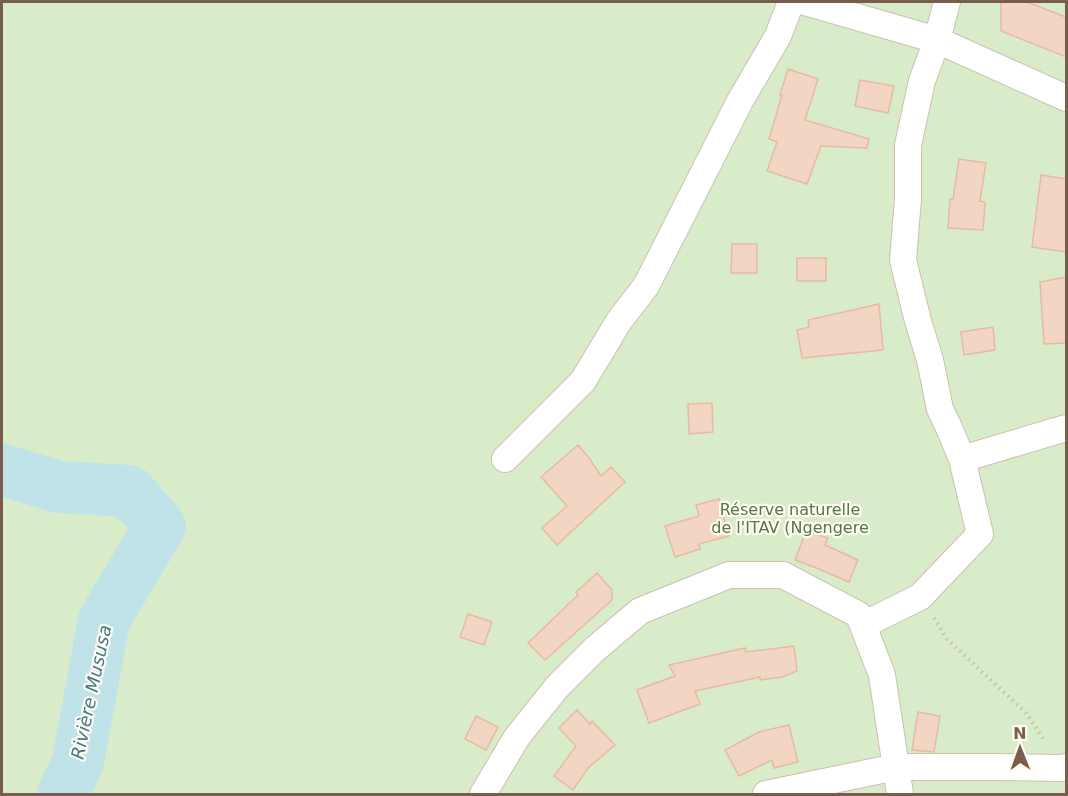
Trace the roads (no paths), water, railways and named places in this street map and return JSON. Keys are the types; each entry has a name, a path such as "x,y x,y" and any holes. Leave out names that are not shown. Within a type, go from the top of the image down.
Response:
{"street":[{"path":"505,459 583,381 619,321 646,286 740,101 778,36 791,2"},
{"path":"805,2 937,40 1066,98"},
{"path":"863,625 920,597 980,534 962,459 940,409 930,360 903,260 908,199 908,145 922,81 937,40 947,2"},
{"path":"962,459 1066,428"},
{"path":"483,795 517,736 557,687 595,649 640,611 729,575 783,575 859,615 882,675 900,795"},
{"path":"766,795 896,767 994,767 1065,772"}],"waterway":[{"name":"Rivière Mususa","path":"2,470 60,487 129,491 160,526 104,620 78,762 63,794"}],"park label":[{"name":"Réserve naturelle de l'ITAV (Ngengere","path":"790,518"}]}
